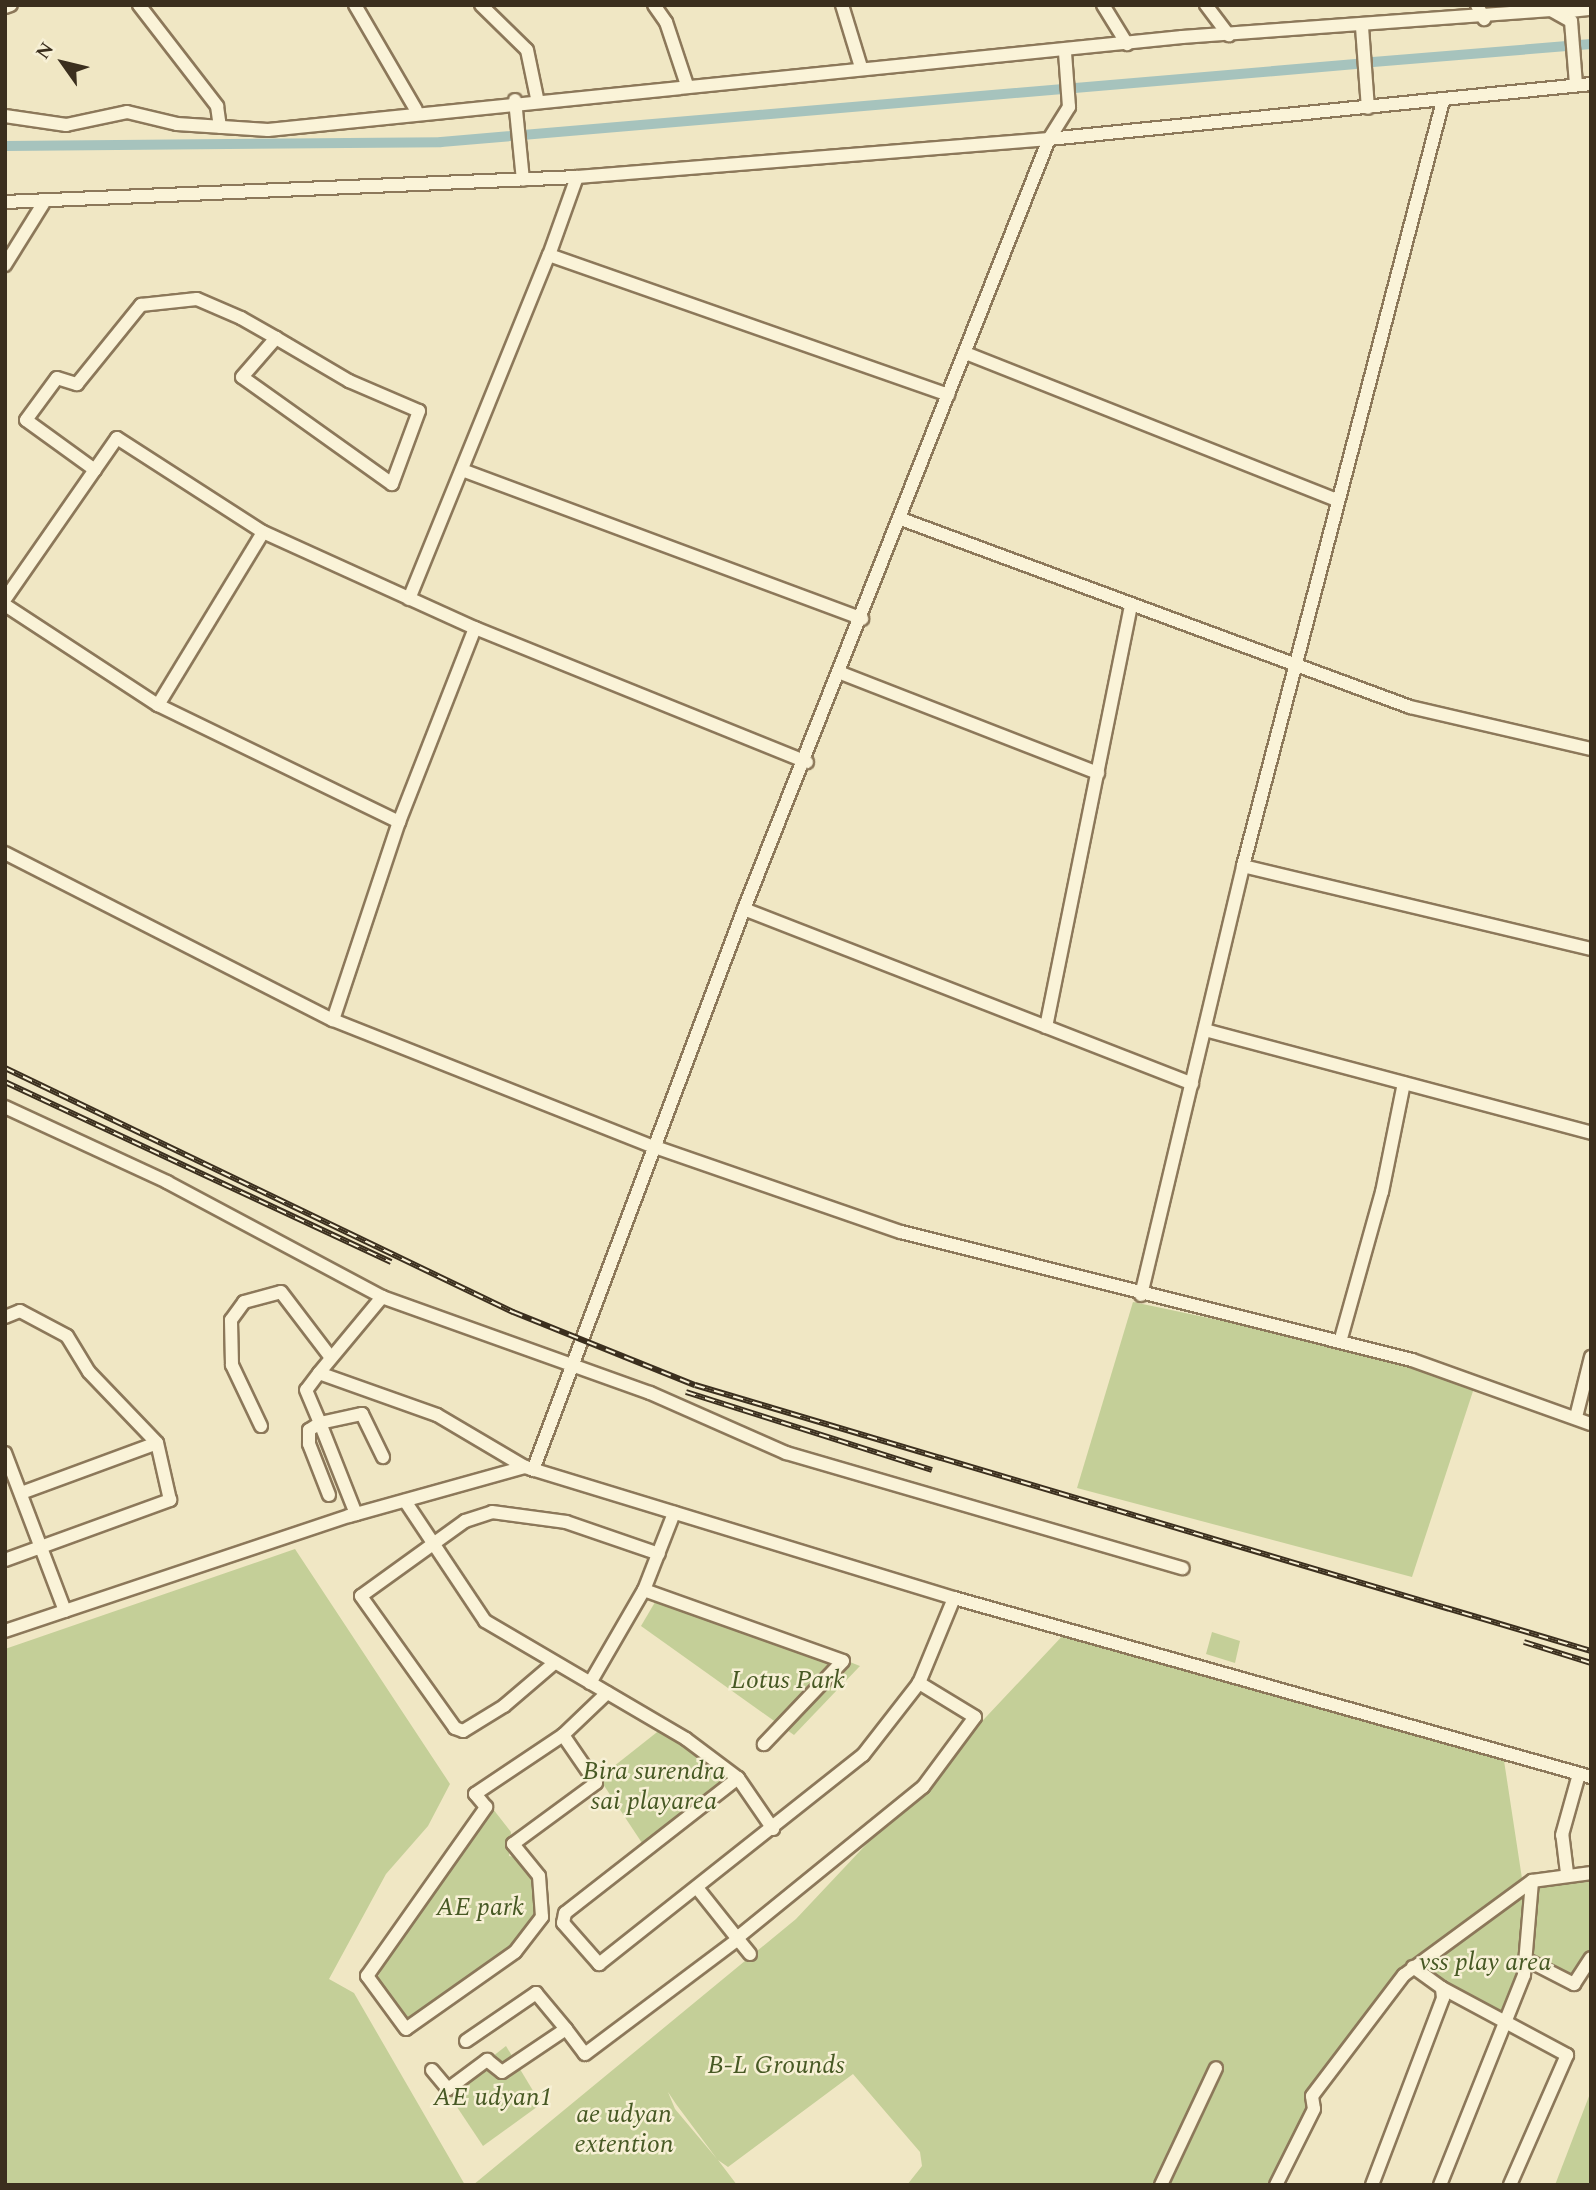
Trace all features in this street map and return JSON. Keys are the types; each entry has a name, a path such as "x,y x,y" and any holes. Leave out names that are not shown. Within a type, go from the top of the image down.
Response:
{"street":[{"path":"5,7 11,5"},
{"path":"139,5 217,106 220,127"},
{"path":"355,5 416,110"},
{"path":"481,5 527,50 537,98"},
{"path":"654,5 687,85"},
{"path":"842,5 860,67"},
{"path":"1103,5 1127,44"},
{"path":"1206,5 1229,34"},
{"path":"1477,5 1484,19"},
{"path":"5,116 66,125 127,112 220,127 268,130 416,110 515,106 537,98 860,67 1065,52 1229,34 1484,19 1591,9"},
{"path":"1561,12 1573,29 1576,85"},
{"path":"1362,27 1368,108"},
{"path":"529,1468 573,1369 652,1146 744,909 807,762 948,395 968,354 1049,139 1069,107 1065,52"},
{"path":"5,202 43,204 577,177 1049,139 1591,84"},
{"path":"1141,1295 1243,866 1336,500 1443,101"},
{"path":"515,106 523,180"},
{"path":"409,599 549,255 577,177"},
{"path":"5,265 43,204"},
{"path":"549,255 948,395"},
{"path":"95,470 26,419 57,378 77,384 141,305 197,299 276,338 419,411 392,484 242,377 276,338"},
{"path":"968,354 1336,500"},
{"path":"5,599 117,438 263,531 475,628 807,762"},
{"path":"462,470 862,619"},
{"path":"901,519 1410,707 1591,749"},
{"path":"158,705 263,531"},
{"path":"1046,1027 1131,604"},
{"path":"5,605 158,705 399,822"},
{"path":"333,1020 399,822 475,628"},
{"path":"841,673 1098,773"},
{"path":"5,853 333,1020 652,1146 901,1233 1141,1295 1412,1360 1591,1424"},
{"path":"1243,866 1591,949"},
{"path":"744,909 1192,1084"},
{"path":"1205,1030 1591,1133"},
{"path":"1340,1342 1382,1192 1404,1083"},
{"path":"5,1107 167,1182 382,1297 573,1369 650,1393 786,1453 1183,1568"},
{"path":"261,1426 232,1365 231,1320 244,1302 281,1292 329,1355"},
{"path":"356,1514 306,1390 329,1355 382,1297"},
{"path":"5,1317 20,1311 67,1336 89,1372 157,1443 170,1500 5,1560"},
{"path":"1576,1417 1591,1357"},
{"path":"319,1373 367,1393 437,1415 529,1468 954,1598 1585,1775 1562,1835 1567,1873"},
{"path":"367,1393 362,1414 383,1457"},
{"path":"329,1495 309,1444 309,1430 320,1423 362,1414"},
{"path":"21,1493 157,1443"},
{"path":"5,1453 65,1611"},
{"path":"5,1631 356,1514 529,1468"},
{"path":"405,1501 432,1546 485,1621 552,1665 607,1693 738,1778 773,1829"},
{"path":"552,1665 504,1706 463,1731 455,1728 362,1596 465,1521 492,1512 524,1512 659,1554"},
{"path":"590,1683 644,1591 674,1513"},
{"path":"644,1591 844,1661 764,1744"},
{"path":"738,1778 565,1913 564,1923 599,1965 698,1889 863,1755 919,1683 954,1598"},
{"path":"466,2041 536,1993 585,2054 738,1939 923,1787 951,1752 975,1717 919,1683"},
{"path":"563,1735 596,1783 513,1844 539,1876 542,1917 515,1952 405,2029 367,1976 486,1807 475,1794 563,1735 607,1693"},
{"path":"1276,2185 1314,2109 1312,2096 1413,1967 1532,1881 1567,1873 1591,1873"},
{"path":"1440,2185 1527,1960 1532,1881"},
{"path":"698,1889 750,1954"},
{"path":"1527,1960 1574,1984 1591,1958"},
{"path":"1413,1967 1442,1988 1567,2055 1510,2185"},
{"path":"1372,2185 1442,1988"},
{"path":"432,2070 448,2089 487,2060 502,2072 566,2029"},
{"path":"1161,2185 1216,2068"}],"green space":[{"path":"1133,1302 1404,1359 1476,1382 1412,1577 1077,1488"},
{"path":"295,1549 450,1784 428,1826 386,1874 329,1979 354,1993 465,2185 5,2185 5,1649"},
{"name":"Lotus Park","path":"661,1592 860,1666 794,1735 641,1626"},
{"path":"1067,1631 1503,1754 1523,1885 1423,1955 1356,2031 1276,2185 907,2185 922,2166 920,2152 853,2074 728,2167 718,2160 737,2185 473,2185 796,1919","holes":["668,2092 717,2159 675,2109"]},
{"path":"1212,1632 1240,1641 1235,1663 1206,1654"},
{"name":"Bira surendra sai playarea","path":"661,1729 731,1778 644,1846 599,1778"},
{"name":"AE park","path":"493,1809 511,1832 509,1856 521,1858 535,1884 536,1914 511,1948 405,2021 377,1978 458,1842"},
{"name":"vss play area","path":"1591,1872 1591,1956 1573,1984 1526,1956 1505,2018 1414,1967 1532,1882"},
{"name":"AE udyan1","path":"506,2046 541,2104 483,2146 447,2092"},
{"path":"1591,2091 1591,2185 1555,2185"}],"waterway":[{"path":"1373,62 1591,44"},
{"path":"5,146 441,142 1356,64"}],"railway":[{"path":"5,1068 513,1312 695,1385 1591,1651"},
{"path":"5,1082 391,1262"},
{"path":"686,1392 932,1470"},
{"path":"1524,1642 1591,1663"}],"park label":[{"name":"B-L Grounds","path":"776,2066"},
{"name":"ae udyan extention","path":"624,2130"}]}
